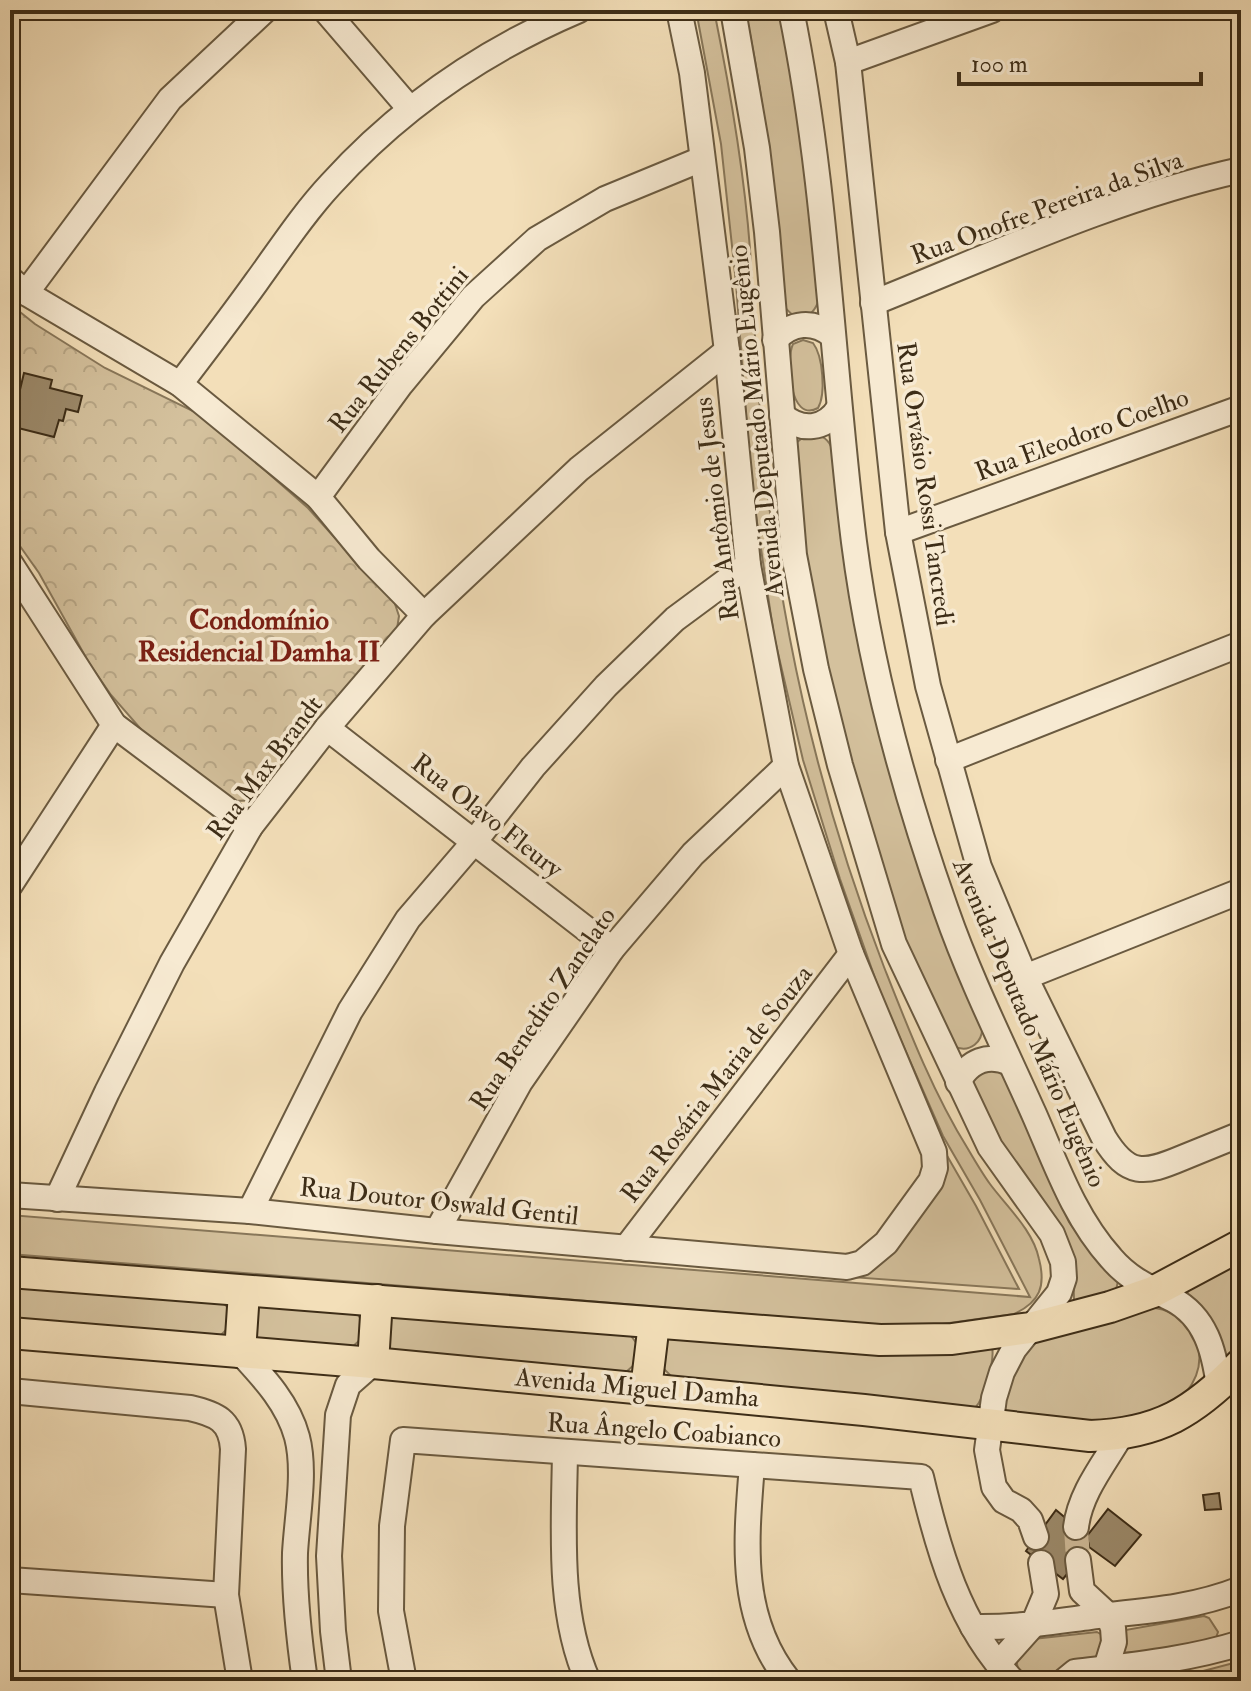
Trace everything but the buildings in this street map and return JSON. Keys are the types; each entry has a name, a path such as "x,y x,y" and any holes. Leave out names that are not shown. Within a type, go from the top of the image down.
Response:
{"main road":[{"path":"10,1272 880,1340 952,1339 1030,1328 1110,1307 1153,1292 1241,1245"},
{"path":"240,1352 244,1292"},
{"path":"373,1363 377,1300"},
{"path":"646,1389 654,1323"},
{"name":"Avenida Miguel Damha","path":"10,1333 646,1389 1078,1435 1121,1435 1165,1422 1219,1386 1241,1364"}],"street":[{"path":"265,10 170,99 18,286 180,384 318,497 369,559 424,615"},
{"path":"325,10 410,109"},
{"path":"180,384 291,233 329,185 366,147 410,109 480,61 535,29 579,10"},
{"name":"Rua Antômio de Jesus","path":"679,10 692,73 727,351 748,565 786,766 851,954 934,1152 935,1168 926,1189 886,1243 862,1263"},
{"name":"Avenida Deputado Mário Eugênio","path":"733,10 757,148 794,555 836,751 894,944 990,1147 1052,1234 1063,1262 1064,1278 1059,1293 1014,1349 1002,1372 994,1398 987,1450 994,1487 1004,1501 1021,1510 1030,1520 1036,1537"},
{"name":"Avenida Deputado Mário Eugênio","path":"791,10 813,140 855,545 873,653 920,832 947,915 1064,1186 1092,1233 1129,1277 1181,1305 1203,1327 1212,1346 1219,1386"},
{"name":"Rua Orvásio Rossi Tancredi","path":"836,10 848,62 898,532 928,686 979,867 1025,977 1116,1157 1137,1169 1157,1168 1241,1134"},
{"path":"848,62 992,10"},
{"name":"Rua Rubens Bottini","path":"318,497 401,384 473,297 537,239 605,199 702,159"},
{"name":"Rua Onofre Pereira da Silva","path":"873,303 1157,193 1241,170"},
{"path":"775,340 787,328 804,324 819,326 832,335"},
{"name":"Rua Max Brandt","path":"57,1199 172,963 250,827 327,728 424,615 579,469 727,351"},
{"path":"782,415 796,425 812,427 828,421 839,408"},
{"name":"Rua Eleodoro Coelho","path":"898,532 1241,408"},
{"path":"250,1211 350,1011 408,919 533,767 606,686 675,619 748,565"},
{"path":"11,566 114,725 250,827"},
{"path":"948,760 1241,644"},
{"path":"10,885 114,725"},
{"name":"Rua Olavo Fleury","path":"327,728 612,949"},
{"name":"Rua Benedito Zanelato","path":"437,1231 520,1082 612,949 693,854 786,766"},
{"path":"1025,977 1241,891"},
{"name":"Rua Rosária Maria de Souza","path":"626,1248 851,954"},
{"path":"945,1054 960,1057 976,1053 985,1048 997,1033"},
{"path":"958,1082 967,1068 982,1060 996,1058 1010,1063"},
{"name":"Rua Doutor Oswald Gentil","path":"10,1195 250,1211 437,1231 847,1267 862,1263"},
{"path":"240,1352 277,1395 297,1437 301,1462 295,1558 305,1681"},
{"path":"339,1681 329,1556 338,1415 348,1385 373,1363"},
{"path":"10,1391 190,1408 222,1420 230,1430 233,1449 226,1595 240,1681"},
{"path":"1076,1527 1078,1510 1085,1495 1121,1435"},
{"name":"Rua Ângelo Coabianco","path":"404,1681 391,1611 392,1526 403,1440 921,1477 933,1528 956,1594 973,1627"},
{"path":"565,1452 564,1575 580,1663 588,1681"},
{"path":"752,1465 746,1545 752,1602 770,1658 789,1681"},
{"path":"1078,1560 1082,1591 1108,1615 1114,1642 1106,1668"},
{"path":"973,1627 1007,1676 1046,1594 1041,1563"},
{"path":"10,1580 226,1595"},
{"path":"973,1627 1033,1625 1168,1610 1241,1589"},
{"path":"1064,1681 1075,1672 1172,1661 1241,1643"}],"green space":[{"path":"696,10 714,10 731,99 747,219 769,505 787,623 812,739 863,911 912,1037 955,1128 1036,1248 1042,1277 1039,1292 1030,1304 1014,1314 935,1325 882,1325 10,1254 10,1215 1030,1297 943,1136 881,995 803,760 774,636 751,482 736,283 721,144"},
{"path":"745,10 781,10 788,46 804,154 819,299 812,311 803,316 792,314 783,304 769,156"},
{"path":"10,304 35,324 105,368 197,413 308,508 394,601 399,616 397,629 259,800 235,801 146,735 111,695 89,663 39,573 10,532"},
{"path":"803,340 813,343 822,375 818,408 808,410 801,407 796,399 790,375 793,344"},
{"path":"806,435 822,437 832,448 845,551 982,1024 981,1036 970,1047 953,1046 904,939 873,848 824,664 805,552 796,443"},
{"path":"980,1068 1000,1071 1005,1076 1031,1129 1069,1222 1118,1281 1116,1290 1077,1303 1074,1300 1073,1259 998,1143 970,1085"},
{"path":"942,1147 976,1206 1019,1289 850,1277"},
{"path":"1241,1257 1241,1348 1225,1356 1187,1294 1190,1286"},
{"path":"10,1280 221,1300 229,1309 228,1328 219,1337 10,1323"},
{"path":"261,1305 355,1311 363,1322 360,1340 351,1348 259,1341 255,1336 255,1310"},
{"path":"1143,1307 1178,1317 1190,1329 1197,1343 1199,1359 1196,1376 1187,1391 1171,1405 1094,1428 1013,1417 1005,1411 1002,1392 1032,1342"},
{"path":"391,1316 629,1333 637,1344 635,1364 625,1373 391,1351 387,1346"},
{"path":"669,1336 992,1347 992,1353 985,1388 975,1408 677,1378 661,1366 660,1346"},
{"path":"1204,1616 1209,1618 1218,1632 1216,1638 1164,1650 1122,1653 1120,1631"},
{"path":"1097,1632 1104,1636 1098,1657 1075,1663 1047,1681 1028,1680 1018,1670 1016,1657 1033,1639"},
{"path":"1241,1661 1241,1681 1136,1681 1188,1675"}],"tunnel":[{"path":"1076,1527 1078,1560"}],"district":[{"name":"Condomínio Residencial Damha II","path":"259,636"}]}
